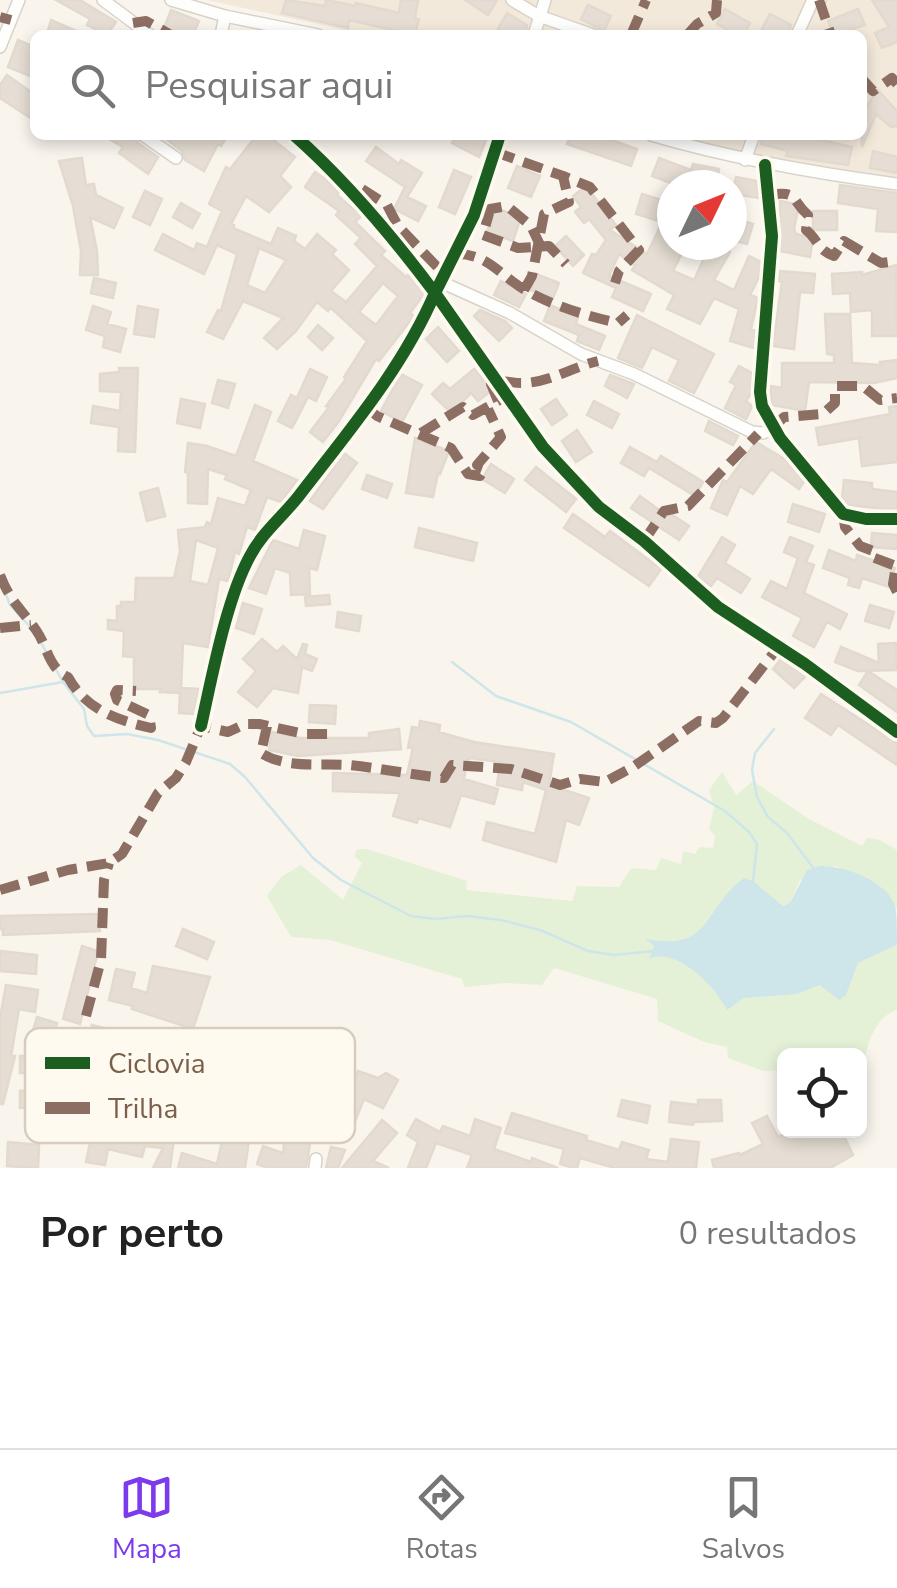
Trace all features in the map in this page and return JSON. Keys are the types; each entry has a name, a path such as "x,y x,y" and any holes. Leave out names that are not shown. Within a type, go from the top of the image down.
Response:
{"street":[{"path":"0,46 19,0"},
{"path":"102,0 143,30"},
{"path":"171,0 294,30"},
{"path":"512,0 539,16 579,30"},
{"path":"535,30 544,0"},
{"path":"799,30 814,1"},
{"path":"222,30 225,16"},
{"path":"129,30 134,23"},
{"path":"150,140 176,158"},
{"path":"299,140 438,288 543,447 598,507 644,540 718,608 805,664 897,732"},
{"path":"202,726 238,585 252,553 392,372 420,328 474,215 499,140"},
{"path":"670,140 765,164 897,184"},
{"path":"745,160 752,140"},
{"path":"765,164 772,236 762,406 774,428 843,514 897,520"},
{"path":"438,288 510,313 581,354 634,374 752,432 774,428"}],"shaded area":[{"path":"207,0 897,0 897,178 737,155 692,140 867,140 867,30 344,30"}],"green space":[{"path":"722,772 736,795 753,781 809,819 862,846 867,838 897,850 897,908 880,886 835,866 800,880 790,903 782,906 753,881 725,897 689,938 647,941 654,946 651,958 661,956 683,963 715,990 728,1009 744,998 797,994 820,985 846,995 858,963 897,945 897,1010 880,1021 867,1048 777,1048 777,1070 763,1071 728,1058 727,1047 704,1042 658,1021 657,999 554,968 542,985 464,987 462,979 330,940 291,937 267,896 281,877 301,865 343,900 362,863 354,856 357,849 367,849 467,881 466,890 572,901 577,886 619,887 631,868 656,870 661,858 681,864 683,851 695,854 699,847 713,848 715,836 709,829 714,808 709,790"}],"water":[{"path":"820,866 852,872 873,882 890,896 896,909 897,945 858,963 846,995 839,1000 820,985 797,994 744,998 727,1010 705,980 683,963 671,958 649,959 654,946 645,939 667,941 695,934 744,878 783,906 790,903 807,870"}],"building":[{"path":"56,0 80,0 116,22 110,30 97,30 87,25 90,19"},
{"path":"286,0 325,6 326,0 356,3 399,13 401,0 418,0 415,18 419,19 416,30 393,30 349,20 348,28 282,13"},
{"path":"465,0 497,0 488,15"},
{"path":"872,0 897,0 897,42 882,48 875,33 889,27"},
{"path":"588,5 611,16 604,30 581,19"},
{"path":"725,9 750,23 746,30 728,30 717,24"},
{"path":"858,9 865,25 832,30 828,21"},
{"path":"171,10 199,21 195,30 164,28"},
{"path":"507,13 527,25 526,30 498,29"},
{"path":"770,14 791,25 790,30 762,29"},
{"path":"51,20 74,30 48,30"},
{"path":"18,40 30,45 30,76 8,67"},
{"path":"7,75 30,91 30,118 0,98 0,85"},
{"path":"878,90 897,111 897,126 891,127 876,114 867,135 867,106"},
{"path":"111,140 136,140 158,157 148,174 119,153 123,147"},
{"path":"168,140 225,140 221,146 218,144 204,171 185,160 182,151"},
{"path":"253,140 273,140 295,157 280,176 291,187 269,212 246,196 231,224 271,244 278,228 296,236 294,241 305,249 317,234 336,250 332,254 349,270 331,291 346,302 377,266 355,244 361,238 336,215 339,211 305,187 315,172 361,216 355,222 385,251 381,255 408,275 424,294 410,313 414,316 379,361 376,359 323,442 310,432 367,341 330,307 328,311 317,302 277,349 264,338 283,318 243,301 223,339 207,332 218,310 221,311 237,254 217,245 204,274 155,250 163,234 194,250 197,243 207,247 222,211 209,204 226,167 230,169","holes":["259,248 286,260 265,293 247,285","383,283 398,296 376,325 359,312"]},
{"path":"454,140 486,140 479,157 452,143"},
{"path":"569,140 611,140 637,149 631,166 567,144"},
{"path":"762,140 821,140 852,147 848,165 786,156 788,151 761,144"},
{"path":"376,147 399,164 401,160 422,173 407,197 426,206 418,221 394,209 405,187 366,161"},
{"path":"873,151 897,157 897,173 870,168"},
{"path":"82,158 86,185 94,184 96,195 123,208 114,228 90,217 98,275 80,275 81,251 73,206 59,161"},
{"path":"659,158 691,170 657,170 657,178 652,176"},
{"path":"693,164 719,170 691,170"},
{"path":"517,166 540,176 531,197 508,188"},
{"path":"454,170 471,177 455,214 439,207"},
{"path":"747,179 757,181 759,198 747,196"},
{"path":"840,185 897,193 897,232 876,231 878,209 838,203"},
{"path":"586,186 616,225 610,230 647,254 657,233 657,260 678,260 673,271 694,280 703,260 725,260 714,280 734,290 749,256 761,262 760,275 750,295 758,298 751,329 755,330 754,348 730,341 739,309 714,298 700,324 667,309 674,295 632,270 635,265 619,254 609,276 651,294 643,311 612,297 616,288 583,273 592,254 596,255 606,240 589,219 584,223 575,212 581,207 573,196"},
{"path":"145,191 162,199 150,225 133,217"},
{"path":"642,194 657,199 657,220 636,214"},
{"path":"780,201 799,205 794,229 796,234 813,238 810,257 780,251"},
{"path":"181,203 200,214 192,228 173,217"},
{"path":"495,208 521,217 513,241 487,232"},
{"path":"813,211 837,211 837,230 813,230"},
{"path":"747,222 753,224 747,244"},
{"path":"566,236 584,255 573,266 555,246"},
{"path":"896,265 897,336 872,336 872,310 851,312 850,293 833,294 832,274 862,275"},
{"path":"780,271 815,274 813,293 800,292 794,349 773,346 782,282"},
{"path":"536,274 559,283 553,298 530,290"},
{"path":"94,278 116,283 113,298 91,293"},
{"path":"501,281 526,294 519,307 494,295"},
{"path":"550,305 578,317 576,324 605,336 599,350 577,341 579,335 544,321"},
{"path":"93,306 111,312 107,324 126,329 120,352 103,347 105,336 86,330"},
{"path":"138,306 158,310 154,337 134,334"},
{"path":"480,310 512,328 499,341 474,316"},
{"path":"825,314 850,314 852,363 881,365 880,362 897,360 897,378 874,383 809,382 805,411 772,405 770,386 782,388 782,363 834,363 834,355 827,354"},
{"path":"637,315 714,354 694,393 669,381 679,360 652,347 642,368 618,358"},
{"path":"318,325 333,338 322,350 308,337"},
{"path":"438,327 459,351 447,362 426,339"},
{"path":"739,366 752,373 751,393 746,401 752,406 746,419 725,408 736,385 730,382"},
{"path":"119,368 138,368 135,452 118,451 119,427 91,423 93,406 120,411 121,392 100,391 100,374 119,372"},
{"path":"310,369 327,377 316,401 308,397 292,428 278,421 291,395 297,398"},
{"path":"474,369 492,390 478,401 471,393 451,413 432,394 443,383 450,389"},
{"path":"401,374 422,385 402,422 381,411"},
{"path":"610,375 634,384 627,398 605,386"},
{"path":"218,380 235,384 228,408 212,403"},
{"path":"181,399 205,404 200,428 177,423"},
{"path":"556,399 567,415 552,425 541,409"},
{"path":"594,401 619,414 612,428 587,415"},
{"path":"255,405 271,412 253,461 297,480 281,502 267,497 255,530 247,527 239,554 235,552 228,581 219,579 208,647 183,643 181,688 199,689 194,714 179,713 180,693 134,689 134,657 123,656 124,631 108,629 108,620 117,621 117,606 121,602 135,602 136,578 174,578 180,551 178,530 211,524 218,498 245,506 251,490 208,469 207,504 188,503 188,443 236,456","holes":["196,540 218,548 208,585 190,581"]},
{"path":"897,406 897,462 862,466 859,438 819,445 816,428 890,414 889,407"},
{"path":"709,421 738,436 733,445 705,431"},
{"path":"577,430 592,452 576,462 562,441"},
{"path":"415,438 449,451 438,473 433,497 406,493"},
{"path":"756,442 786,460 804,482 799,489 771,469 753,494 740,486 727,515 711,508 723,480 727,482"},
{"path":"630,447 657,462 661,456 703,482 695,496 649,468 644,476 621,463"},
{"path":"344,453 357,463 323,509 310,501"},
{"path":"491,464 514,479 505,493 482,479"},
{"path":"536,467 576,499 566,512 525,480"},
{"path":"367,475 392,484 387,498 362,489"},
{"path":"844,480 872,483 872,489 897,492 897,510 848,505 842,499"},
{"path":"158,488 165,516 147,521 140,493"},
{"path":"640,496 689,526 679,540 631,508"},
{"path":"793,504 825,514 819,532 788,522"},
{"path":"573,514 605,537 610,531 661,569 649,586 564,528"},
{"path":"419,528 477,543 473,561 415,547"},
{"path":"304,530 325,536 317,570 309,568 310,594 291,595 290,573 275,568 266,594 249,588 273,540 299,549"},
{"path":"872,533 897,535 897,549 871,547"},
{"path":"722,537 735,545 725,563 750,579 741,593 717,578 711,586 698,577"},
{"path":"790,537 813,546 806,562 814,565 804,593 847,614 840,629 827,622 814,647 793,636 802,618 762,597 771,581 787,589 798,558 784,552"},
{"path":"829,550 856,561 857,555 895,568 889,587 862,578 859,588 848,585 850,578 823,568"},
{"path":"329,595 330,604 306,606 305,597"},
{"path":"243,603 262,609 254,634 236,628"},
{"path":"870,605 894,612 889,628 865,621"},
{"path":"338,612 361,616 359,631 336,627"},
{"path":"262,639 277,652 283,646 297,659 303,644 307,645 305,654 317,659 312,671 302,667 298,693 273,688 257,707 238,692 256,671 243,659"},
{"path":"896,643 897,670 858,671 835,662 841,647 879,663 878,644"},
{"path":"781,659 806,676 794,688 773,669"},
{"path":"868,671 897,690 897,712 859,685"},
{"path":"821,694 897,743 897,765 838,725 831,735 805,718"},
{"path":"310,705 336,706 335,724 309,722"},
{"path":"420,721 440,725 439,732 474,742 554,754 549,785 589,798 579,825 566,820 556,862 483,840 487,822 535,834 546,790 523,782 522,790 497,785 500,762 470,758 464,779 498,789 494,804 461,795 450,827 393,816 400,793 333,791 333,773 407,775 413,747 408,748 412,727 419,728"},
{"path":"399,729 401,749 298,756 269,750 272,732 300,738 369,738 369,733"},
{"path":"99,914 100,931 3,935 0,929 0,916"},
{"path":"183,929 214,942 207,959 176,946"},
{"path":"82,946 98,951 80,1024 63,1019"},
{"path":"0,951 37,955 36,974 0,971"},
{"path":"153,966 210,977 193,1028 109,1000 116,969 135,973 131,988 147,993"},
{"path":"6,985 38,990 35,1012 19,1009 11,1056 15,1056 0,1104 0,1018"},
{"path":"37,1017 57,1023 56,1028 34,1028"},
{"path":"20,1056 25,1056 25,1073 20,1073"},
{"path":"358,1071 378,1078 386,1073 398,1080 383,1108 364,1099 355,1122"},
{"path":"20,1091 25,1091 25,1108 20,1108"},
{"path":"622,1100 650,1106 647,1123 618,1116"},
{"path":"698,1100 721,1100 722,1121 693,1125 669,1122 671,1102 698,1105"},
{"path":"512,1113 619,1150 622,1142 649,1150 646,1159 668,1162 671,1139 699,1142 696,1168 615,1168 580,1158 577,1168 560,1164 564,1149 505,1133"},
{"path":"767,1116 777,1138 845,1138 853,1155 830,1168 714,1168 712,1160 740,1155 763,1144 752,1123"},
{"path":"416,1119 440,1132 443,1126 470,1136 475,1119 501,1128 494,1149 558,1168 467,1168 472,1155 436,1143 426,1168 408,1168 418,1142 407,1135"},
{"path":"382,1120 397,1133 373,1161 389,1168 342,1168"},
{"path":"8,1142 39,1145 38,1168 7,1166"},
{"path":"90,1143 173,1143 170,1168 153,1168 163,1148 145,1146 142,1157 108,1149 105,1165 86,1162"},
{"path":"222,1143 249,1143 245,1168 178,1168 182,1153 217,1164"},
{"path":"284,1143 310,1143 306,1168 268,1168 257,1164 263,1146 283,1153"},
{"path":"331,1147 345,1150 338,1168 326,1168"}],"waterway":[{"path":"0,579 10,605 35,632 63,682"},
{"path":"452,662 496,696 571,722 725,811 757,844 753,882"},
{"path":"0,693 63,682 84,709 87,726 94,736 127,734 158,740 230,764 313,858 341,880 411,916 501,920 540,930 588,951 614,955 654,951"},
{"path":"774,729 755,753 752,770 757,797 768,817 787,833 814,869"}],"marked path":[{"path":"633,30 646,0"},
{"path":"692,30 716,13 717,0"},
{"path":"819,0 829,30"},
{"path":"0,17 11,20"},
{"path":"133,23 146,21 162,30"},
{"path":"867,84 873,91 892,78 897,84"},
{"path":"495,152 563,176"},
{"path":"524,290 532,276 544,214 569,202 563,176 590,187 639,250 619,271 615,283"},
{"path":"362,189 387,205 398,226 444,274"},
{"path":"769,195 790,195 808,215 806,230 828,254 834,256 844,241 881,263 897,261"},
{"path":"488,217 490,209 507,206 531,226 540,245"},
{"path":"477,216 488,217 483,235 518,248 549,246 566,264"},
{"path":"455,254 486,262 519,286 561,307 618,323 627,315"},
{"path":"421,433 463,407 473,415 498,401 491,384 534,382 598,361"},
{"path":"773,428 784,417 823,414 835,403 835,386 863,386 880,400 897,398"},
{"path":"366,407 377,416 451,448 468,474 480,476 485,468 477,465 501,437 488,409"},
{"path":"644,541 664,511 688,506 758,434"},
{"path":"843,514 845,527 860,546 873,551 872,557 896,566 893,584 897,592"},
{"path":"0,575 52,663 84,698 115,717 151,728 149,715 117,700 115,694 117,690 136,691"},
{"path":"0,628 31,625"},
{"path":"267,726 261,753 292,763 348,765 444,778 452,765 511,769 560,785 580,779 605,782 699,721 716,723 723,718 779,646"},
{"path":"0,890 68,870 109,863 122,854 158,793 176,778 186,762 201,726 228,732 245,724 259,724 305,734 334,734"},
{"path":"86,1016 101,960 104,880 109,863"}],"cycle path":[{"path":"201,726 227,616 250,556 373,399 407,348 435,293 368,210 299,140"},
{"path":"498,140 474,215 435,293 543,447 599,507 718,607 805,664 897,732"},
{"path":"765,165 772,236 762,406 780,438 843,514 897,519"}]}
